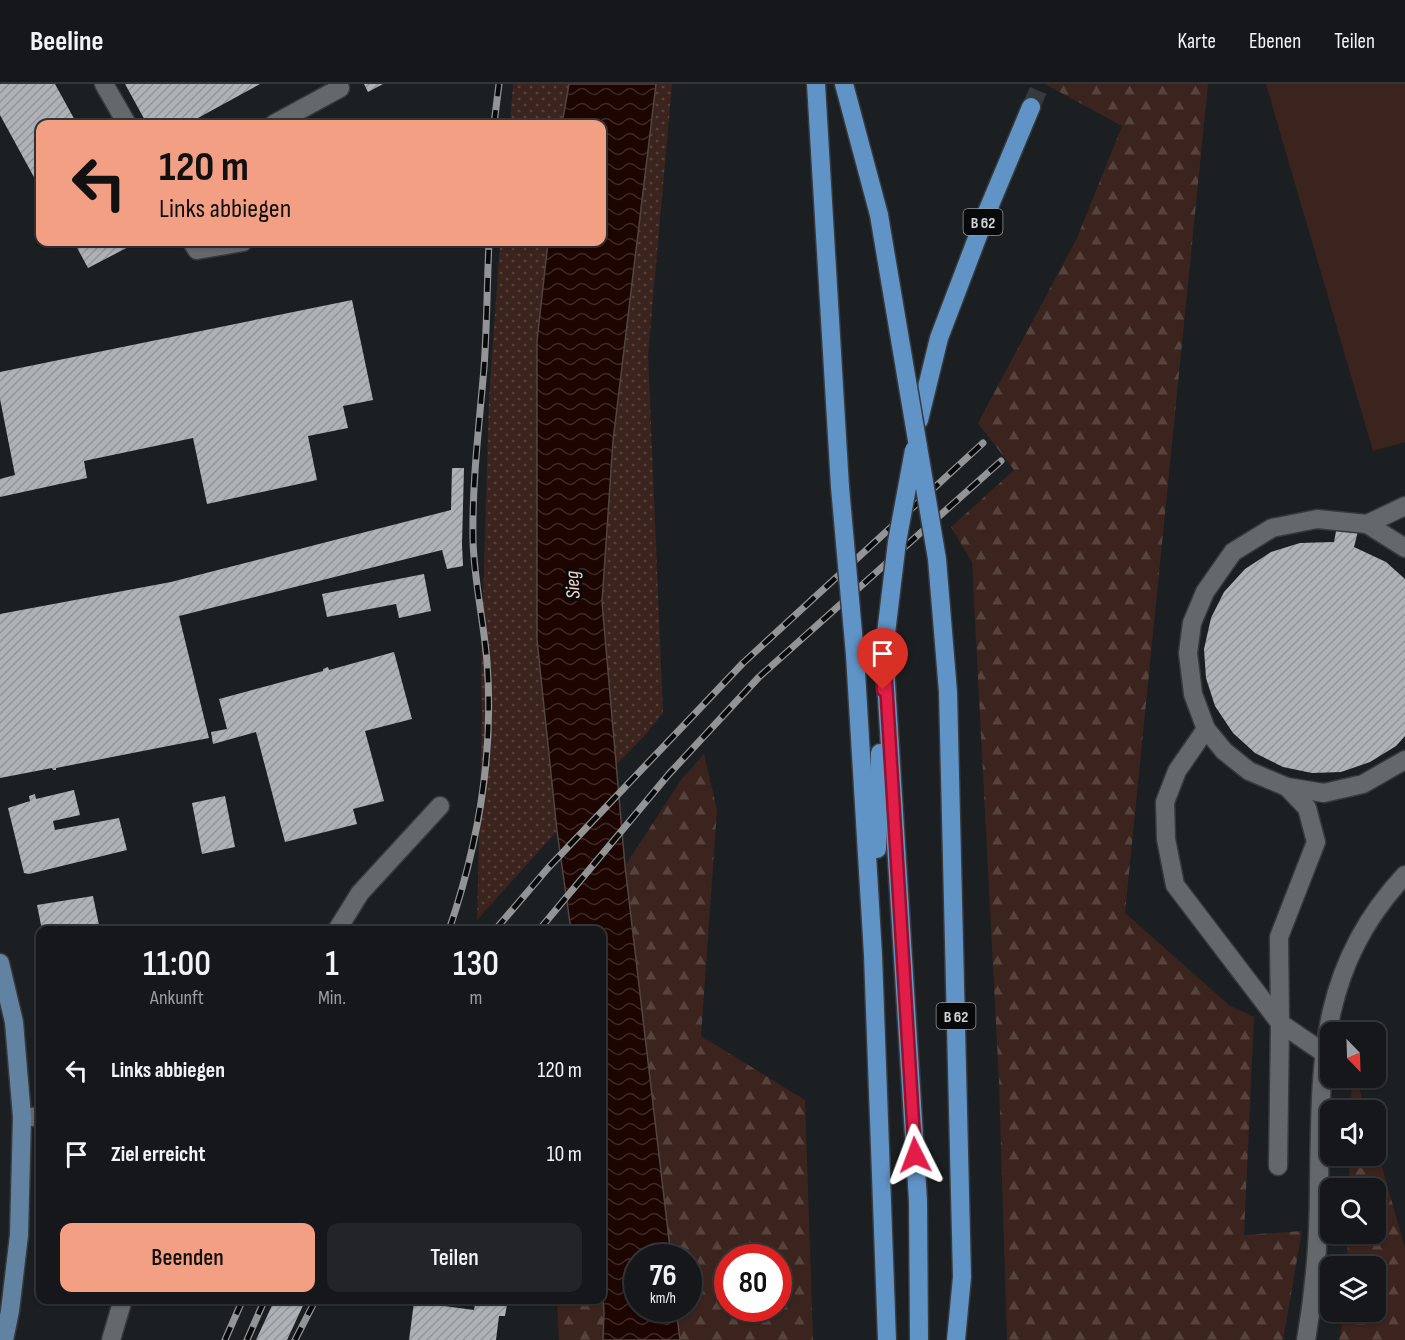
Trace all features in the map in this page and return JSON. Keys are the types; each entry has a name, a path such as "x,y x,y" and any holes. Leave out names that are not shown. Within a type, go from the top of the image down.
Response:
{"highway":[{"name":"B 62","path":"816,84 840,487 855,655 873,955 887,1340"},
{"name":"B 62","path":"844,84 879,216 937,559 948,692 961,1265 956,1340"},
{"name":"B 62","path":"873,955 884,650 897,542 919,420 939,338 987,212 1031,107"},
{"name":"B 62","path":"884,650 918,1202 920,1340"}],"main road":[{"path":"0,963 14,1022 22,1117 19,1235 5,1304 4,1340"}],"street":[{"path":"104,84 125,120"},
{"path":"280,120 340,88 337,84"},
{"path":"194,246 197,250 220,246"},
{"path":"1367,524 1405,506"},
{"path":"1405,548 1367,524 1317,519 1272,528 1233,552 1205,592 1192,622 1188,653 1193,694 1206,729 1224,751 1249,771 1287,787 1324,793 1364,784 1405,760"},
{"path":"1206,729 1177,771 1165,802 1166,839 1175,885 1281,1023 1320,1050"},
{"path":"1278,1166 1281,1023 1279,937 1316,842 1306,807 1287,787"},
{"path":"339,926 360,892 440,806"},
{"path":"1328,1022 1337,987 1353,949 1369,920 1405,875"},
{"path":"1306,1340 1313,1299 1318,1239 1322,1088"},
{"path":"22,1117 36,1117"},
{"path":"111,1340 122,1304"}],"green space":[{"path":"513,84 569,84 563,120 510,120"},
{"path":"656,84 672,84 648,355 663,713 616,765 602,602 613,441"},
{"path":"1045,84 1208,84 1125,913 1230,1006 1254,1017 1244,1235 1302,1231 1283,1340 1007,1340 999,1081 972,562 951,527 1014,470 978,423 1077,238 1122,126"},
{"path":"1266,84 1405,84 1405,442 1373,451"},
{"path":"500,246 548,246 537,341 537,640 557,831 477,920 481,671 489,400"},
{"path":"704,754 717,810 701,1036 805,1100 813,1340 680,1340 678,1322 702,1322 702,1244 669,1244 625,866 681,780"},
{"path":"1352,1088 1359,1088 1362,1100 1351,1100"},
{"path":"1350,1166 1382,1166 1385,1178 1349,1178"},
{"path":"1386,1181 1405,1248 1405,1340 1339,1340 1343,1322 1386,1322 1386,1256 1347,1256 1348,1244 1386,1244"},
{"path":"557,1304 603,1304 603,1340 559,1340"}],"water":[{"name":"Sieg","path":"569,84 656,84 613,441 602,602 625,866 669,1244 624,1244 624,1322 678,1322 680,1340 603,1340 603,1304 606,1304 606,926 570,926 557,831 537,640 537,341 548,246 606,246 606,120 563,120"}],"building":[{"path":"0,84 55,84 75,120 36,120 35,179 0,115"},
{"path":"125,84 260,84 194,120 145,120"},
{"path":"364,84 383,84 368,92"},
{"path":"76,246 130,246 88,268"},
{"path":"352,300 373,400 343,406 348,428 308,436 317,480 207,504 193,438 84,461 87,478 0,497 0,479 15,475 0,399 0,372"},
{"path":"452,468 464,468 463,566 447,569 442,550 179,616 209,738 56,768 56,770 52,768 0,778 0,614 171,582 451,510"},
{"path":"1337,526 1358,531 1354,547 1386,562 1405,579 1405,736 1396,746 1370,762 1341,772 1312,773 1283,767 1255,753 1233,733 1215,706 1206,678 1204,649 1211,618 1224,592 1245,569 1271,552 1300,543 1334,542"},
{"path":"424,574 431,611 399,618 396,604 327,617 322,594"},
{"path":"394,652 412,719 365,731 384,801 353,809 357,824 285,842 256,732 213,744 211,732 227,729 219,699 323,671 328,667 329,670"},
{"path":"74,790 80,815 53,821 55,830 119,818 127,850 29,874 24,873 8,808 30,801 29,796 35,794 36,799"},
{"path":"225,796 235,847 202,854 192,803"},
{"path":"93,896 99,926 41,926 37,905"},
{"path":"273,1304 304,1304 287,1340 256,1340"},
{"path":"414,1304 474,1310 475,1304 507,1304 505,1316 499,1316 496,1340 409,1340"}],"tunnel":[{"path":"1031,107 1041,84"}],"railway":[{"path":"494,120 499,84"},
{"path":"450,926 476,832 486,764 488,730 487,662 475,571 473,519 485,352 489,246"},
{"path":"498,926 548,868 743,663 983,443"},
{"path":"542,926 669,774 759,677 1001,461"},
{"path":"225,1340 241,1304"},
{"path":"247,1340 263,1304"},
{"path":"295,1340 313,1304"}],"route":[{"path":"883,690 884,650 915,1155"}]}
